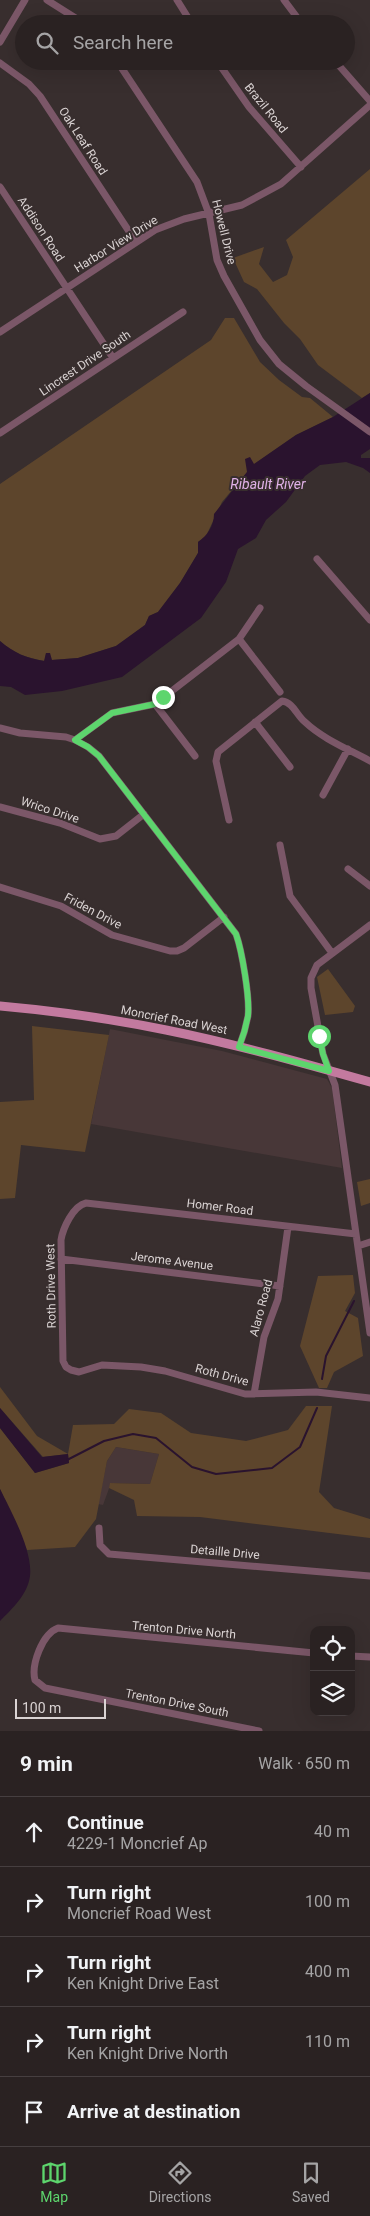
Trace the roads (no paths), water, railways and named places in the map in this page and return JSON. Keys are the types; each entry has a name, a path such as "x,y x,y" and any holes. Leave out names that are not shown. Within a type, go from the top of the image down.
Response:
{"main road":[{"name":"Moncrief Road West","path":"0,1006 126,1023 239,1047 370,1082"}],"street":[{"path":"15,15 24,0"},
{"path":"47,0 71,15"},
{"path":"177,0 186,15"},
{"path":"284,0 295,15"},
{"path":"0,42 15,16"},
{"name":"Oak Leaf Road","path":"0,63 29,84 40,96 136,242"},
{"name":"Howell Drive","path":"123,70 197,182 209,214 217,260 242,309 268,352 279,364 306,386 370,432"},
{"name":"Brazil Road","path":"223,70 249,108 301,166"},
{"path":"343,70 370,101"},
{"name":"Harbor View Drive","path":"0,332 136,242 169,224 229,210 255,200 281,184 370,105"},
{"name":"Addison Road","path":"0,187 113,358"},
{"name":"Lincrest Drive South","path":"0,433 183,312"},
{"path":"317,559 370,620"},
{"path":"75,740 112,713 155,704 239,639 260,608"},
{"path":"239,639 280,692"},
{"path":"229,820 216,755 220,749 280,702 285,701 312,728 370,761"},
{"path":"155,704 195,756"},
{"path":"255,722 290,767"},
{"path":"0,728 20,733 66,737 88,747 99,756 224,917 239,942 247,999 248,1016 239,1047"},
{"path":"323,795 348,749"},
{"name":"Wrico Drive","path":"0,807 60,823 100,839 116,836 144,814"},
{"path":"280,845 290,896 332,953"},
{"path":"348,869 370,886"},
{"name":"Friden Drive","path":"0,887 61,906 112,935 170,951 184,948 224,917"},
{"path":"370,925 317,965 313,972 310,988 323,1054 336,1091 370,1334"},
{"name":"Homer Road","path":"82,1204 356,1234"},
{"name":"Roth Drive West","path":"71,1370 66,1367 63,1361 62,1232 82,1204"},
{"name":"Alaro Road","path":"254,1394 264,1337 276,1307 288,1227"},
{"path":"358,1246 370,1242"},
{"name":"Jerome Avenue","path":"61,1259 280,1286"},
{"name":"Roth Drive","path":"71,1370 79,1372 102,1365 141,1367 165,1371 245,1394 316,1392 370,1398"},
{"name":"Detaille Drive","path":"100,1528 100,1545 109,1554 370,1576"},
{"name":"Trenton Drive North","path":"35,1680 34,1668 45,1639 53,1630 64,1628 137,1637 310,1653"},
{"path":"355,1656 370,1658"},
{"name":"Trenton Drive South","path":"35,1680 45,1688 259,1731"}],"water":[{"name":"Ribault River","path":"370,393 370,449 361,455 361,458 370,458 370,473 363,468 346,462 320,465 305,476 286,502 266,520 256,538 238,549 226,582 201,618 122,677 62,691 25,695 11,687 0,686 0,641 15,652 38,660 44,661 46,653 50,653 52,660 78,658 116,646 145,625 149,616 158,612 180,583 198,553 198,542 207,534 211,527 214,514 247,472 245,459 250,457 254,464 296,435 333,417"},
{"path":"0,1408 42,1457 68,1454 69,1463 35,1473 0,1428"},
{"path":"0,1489 25,1543 30,1576 29,1583 19,1601 0,1621"}],"waterway":[{"path":"322,1379 326,1356 354,1301"},
{"path":"67,1460 104,1441 133,1434 156,1438 192,1467 216,1474 272,1468 300,1447 317,1408"}]}
